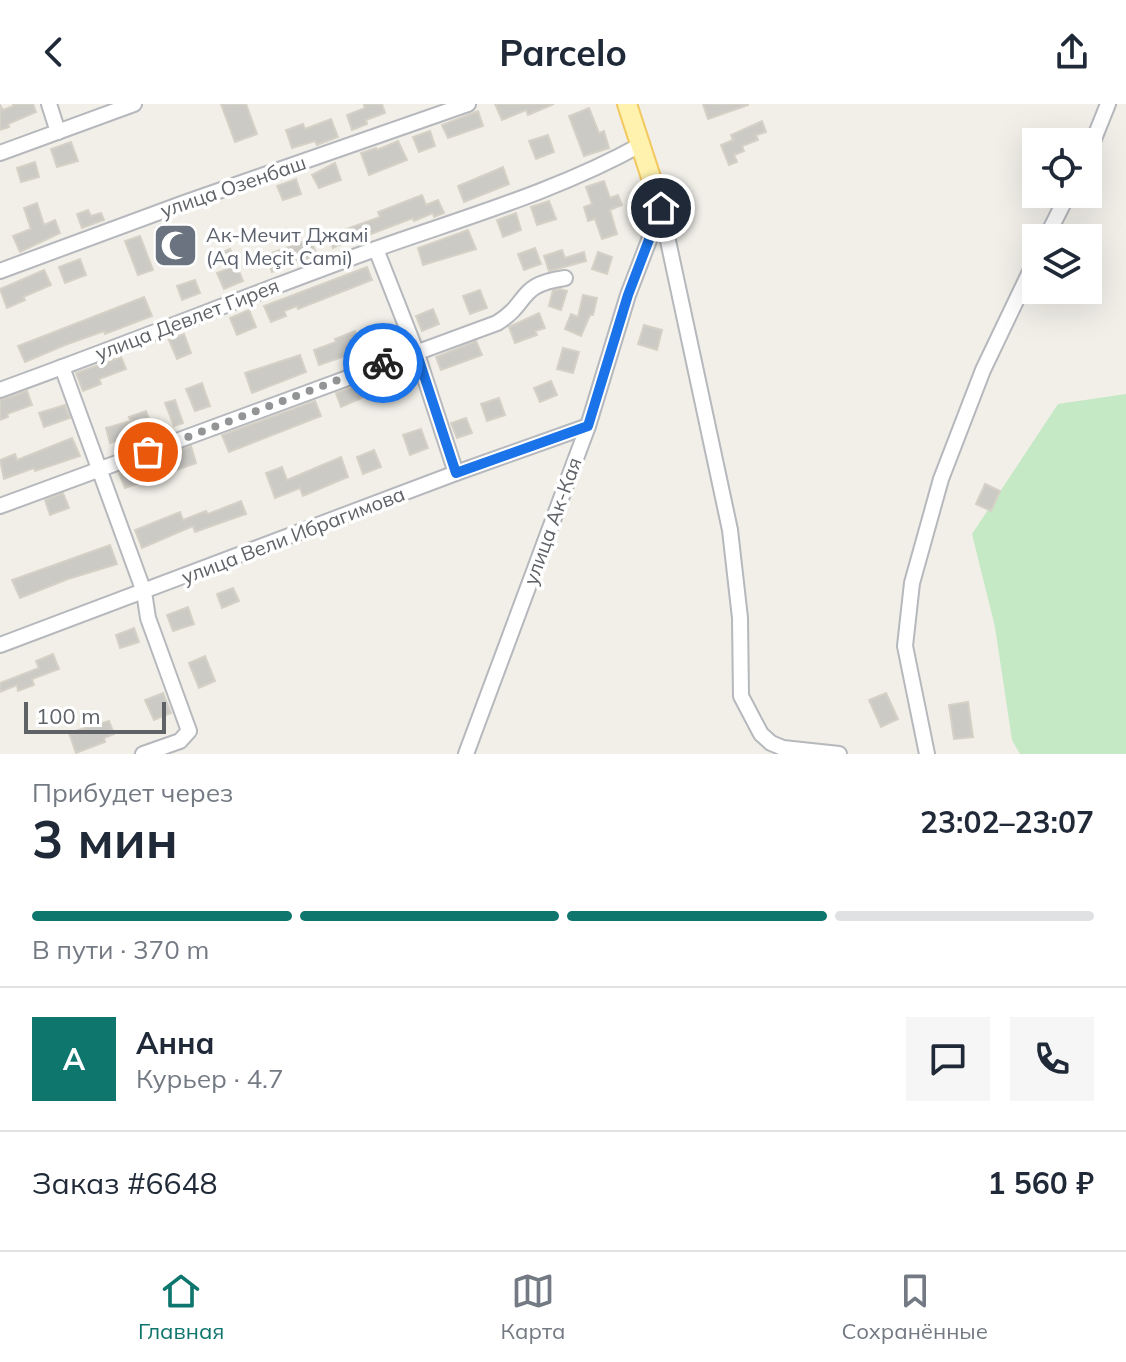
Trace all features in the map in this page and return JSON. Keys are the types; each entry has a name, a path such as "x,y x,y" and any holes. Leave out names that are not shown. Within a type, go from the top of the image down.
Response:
{"main road":[{"path":"627,104 661,208"}],"street":[{"path":"49,104 58,132"},
{"path":"0,153 133,104"},
{"name":"улица Озенбаш","path":"0,271 468,104"},
{"path":"1098,128 1108,104"},
{"name":"улица Девлет Гирея","path":"0,390 376,249 514,202 601,167 642,144"},
{"path":"661,208 730,530 740,618 741,696 761,734 771,743 783,748 839,754"},
{"name":"улица Ак-Кая","path":"466,754 588,426 628,295 661,208"},
{"path":"376,249 416,351 456,473"},
{"path":"0,506 497,323 509,315 526,292 537,284 565,278"},
{"path":"927,754 905,646 912,583 941,479 983,370 1022,288"},
{"path":"62,367 144,592 148,618 189,731 180,741 143,754"},
{"name":"улица Вели Ибрагимова","path":"0,645 588,426"}],"green space":[{"path":"1126,394 1126,754 1020,754 1012,740 995,627 972,534 1058,404"}],"building":[{"path":"13,104 33,104 36,112 0,130 0,105 3,110"},
{"path":"221,104 246,104 257,134 235,142"},
{"path":"368,104 382,104 385,113 366,120 367,124 352,130 347,115"},
{"path":"495,104 554,104 528,115 526,110 502,120"},
{"path":"703,104 748,104 748,105 708,119"},
{"path":"589,108 599,133 604,131 609,148 584,156 569,116"},
{"path":"478,111 483,126 448,138 442,125"},
{"path":"331,119 338,137 317,145 315,141 292,148 286,130 303,124 305,129"},
{"path":"762,121 766,132 756,135 758,140 742,146 744,151 734,155 737,162 729,165 721,145 733,140 731,135"},
{"path":"430,131 435,146 419,152 413,137"},
{"path":"548,135 554,152 536,159 529,141"},
{"path":"398,141 407,160 369,175 361,153"},
{"path":"71,142 78,161 57,167 51,149"},
{"path":"35,162 39,177 21,182 17,168"},
{"path":"335,163 341,180 319,188 312,175"},
{"path":"503,167 509,184 464,202 458,186"},
{"path":"296,179 301,194 283,200 277,186"},
{"path":"604,181 610,198 618,195 622,205 610,210 617,234 602,239 595,219 588,221 584,207 592,204 586,187"},
{"path":"422,195 426,205 438,200 444,213 434,217 433,213 414,221 413,218 358,239 357,236 333,248 327,236 380,217 378,212"},
{"path":"549,201 556,219 537,225 531,207"},
{"path":"37,203 44,225 55,220 60,233 20,252 13,236 31,229 24,208"},
{"path":"88,210 91,216 101,213 104,220 82,228 77,214"},
{"path":"516,213 521,230 503,237 497,220"},
{"name":"Ак-Мечит Джамі (Aq Meçit Cami)","path":"183,228 187,260 167,262 163,230"},
{"path":"468,230 476,249 423,265 418,248"},
{"path":"140,236 153,270 138,275 125,241"},
{"path":"310,239 317,255 272,272 266,255"},
{"path":"535,248 541,264 524,270 518,254"},
{"path":"230,249 243,281 224,289 217,273 227,269 221,253"},
{"path":"562,250 565,258 584,252 586,261 549,271 544,256"},
{"path":"598,252 612,257 607,274 592,269"},
{"path":"80,259 86,275 65,283 59,267"},
{"path":"367,267 372,280 298,309 297,306 284,311 286,316 271,322 264,306"},
{"path":"44,270 51,285 7,308 0,289"},
{"path":"195,280 200,293 182,300 177,286"},
{"path":"480,290 487,308 470,314 463,296"},
{"path":"553,290 567,291 561,310 549,306"},
{"path":"583,295 597,298 593,315 590,315 581,336 565,329 571,314 578,317"},
{"path":"144,297 152,316 25,362 18,346"},
{"path":"433,309 439,324 422,331 416,316"},
{"path":"249,310 256,327 237,335 230,318"},
{"path":"539,313 545,328 535,331 537,335 515,343 509,327"},
{"path":"389,325 395,339 319,365 314,350 355,331 358,338"},
{"path":"644,325 662,330 657,350 638,344"},
{"path":"184,334 191,353 177,359 169,340"},
{"path":"476,341 482,355 441,370 436,357"},
{"path":"563,348 579,352 573,373 557,369"},
{"path":"300,355 306,372 252,393 245,373"},
{"path":"121,357 126,369 99,379 101,384 83,391 76,373"},
{"path":"408,367 412,379 394,385 390,373"},
{"path":"376,379 380,390 341,407 336,393"},
{"path":"551,381 557,395 540,402 534,388"},
{"path":"202,383 210,406 195,411 186,389"},
{"path":"27,391 32,405 7,414 8,417 0,420 0,400"},
{"path":"499,398 505,415 487,421 481,404"},
{"path":"175,400 183,423 174,426 165,403"},
{"path":"315,401 321,416 229,452 222,435"},
{"path":"65,405 70,418 44,427 39,413"},
{"path":"146,411 153,429 110,443 106,428 131,421 129,417"},
{"path":"466,418 472,433 457,438 451,423"},
{"path":"421,429 428,448 410,455 403,435"},
{"path":"72,438 80,456 4,479 0,460 15,454 17,460"},
{"path":"191,446 196,463 125,488 119,473 137,466 139,473 174,460 172,453"},
{"path":"374,450 381,467 363,474 357,457"},
{"path":"341,457 348,477 303,496 300,488 275,498 266,473 282,467 287,480"},
{"path":"985,484 1000,491 991,511 976,504"},
{"path":"63,493 69,508 50,515 45,500"},
{"path":"241,501 246,514 195,532 193,526 142,548 135,530 180,512 183,520"},
{"path":"110,545 117,564 20,598 12,580"},
{"path":"233,588 239,601 222,608 217,594"},
{"path":"188,607 194,624 173,631 167,615"},
{"path":"134,628 139,642 120,648 116,635"},
{"path":"53,654 59,669 32,679 34,685 18,691 17,685 0,692 0,683 39,668 36,661"},
{"path":"205,656 215,681 199,688 189,663"},
{"path":"163,693 171,713 154,720 145,700"},
{"path":"886,693 898,719 881,727 869,700"},
{"path":"968,702 973,737 954,739 949,705"},
{"path":"109,721 114,734 104,738 105,742 76,753 69,733"}],"way so far":[{"path":"148,452 383,363"}],"place":[{"name":"Ак-Мечит Джамі (Aq Meçit Cami)","path":"175,245"}],"route":[{"path":"383,363 416,351 456,473 588,426 628,295 661,208"}]}
